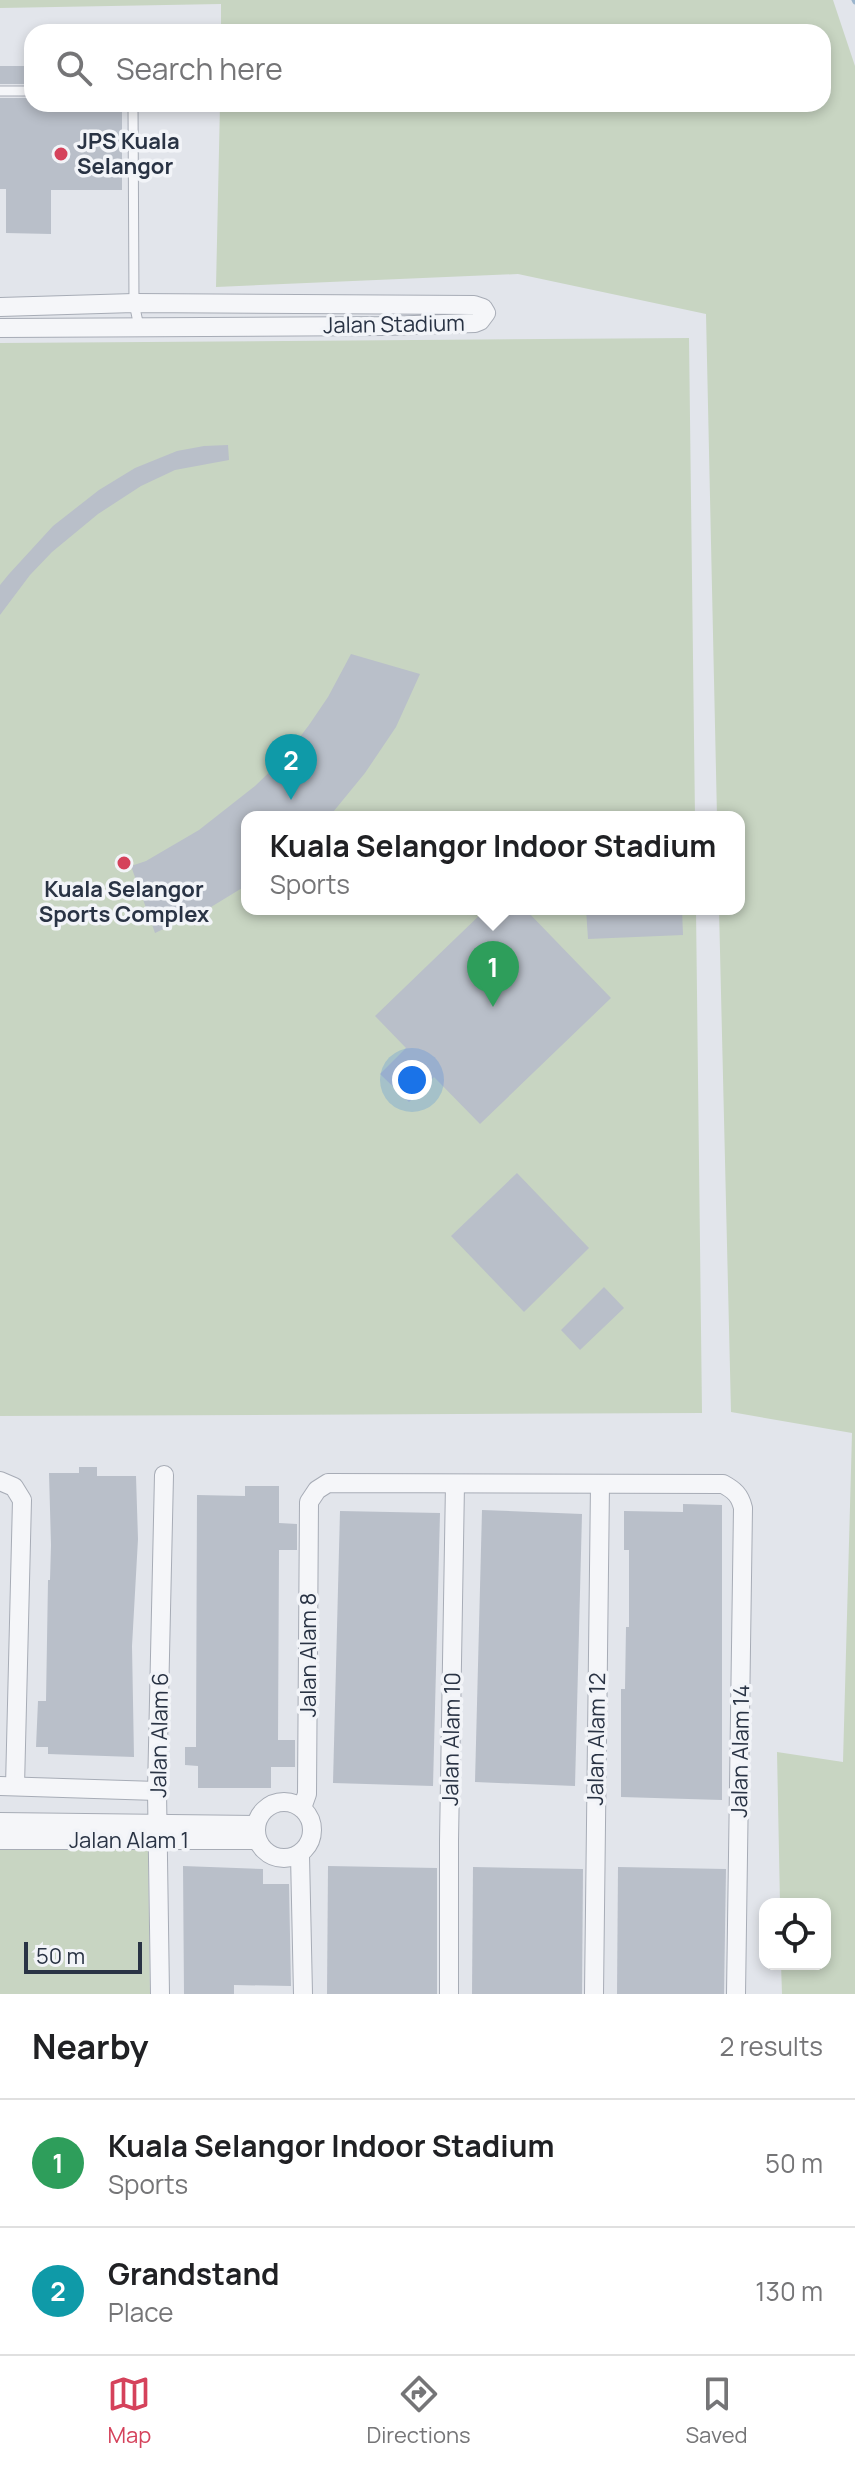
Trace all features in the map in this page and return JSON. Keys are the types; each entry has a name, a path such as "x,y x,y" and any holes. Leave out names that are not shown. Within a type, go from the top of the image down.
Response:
{"street":[{"name":"Jalan Stadium","path":"0,307 134,303 474,305 483,308 486,313 475,323 384,326 0,328"},
{"name":"Jalan Alam 6","path":"160,1994 157,1791 164,1475"},
{"path":"0,1481 14,1487 22,1500 8,1786 157,1791"},
{"name":"Jalan Alam 8","path":"302,1808 307,1794 309,1502 317,1490 328,1483 455,1484"},
{"path":"455,1484 600,1484"},
{"name":"Jalan Alam 10","path":"449,1994 455,1484"},
{"name":"Jalan Alam 14","path":"600,1484 723,1484 735,1491 743,1508 736,1994"},
{"name":"Jalan Alam 12","path":"594,1994 600,1484"},
{"path":"284,1802 302,1808 308,1815 313,1832 311,1841 300,1855 292,1858 268,1854 257,1833 259,1816 274,1803 284,1802"},
{"name":"Jalan Alam 1","path":"0,1822 158,1832 257,1833"},
{"name":"Jalan Alam 1","path":"0,1840 158,1832"},
{"path":"300,1855 303,1994"}],"lane":[{"path":"0,91 24,91"},
{"path":"133,112 134,303 139,327"}],"green space":[{"path":"0,0 833,0 855,66 855,1994 782,1994 781,1970 831,1970 831,1898 780,1898 777,1752 843,1762 852,1433 731,1412 719,915 745,915 745,811 717,811 706,314 518,274 216,287 220,112 831,112 831,24 221,24 221,4 0,8"},
{"name":"Kuala Selangor Sports Complex","path":"689,338 695,811 241,811 241,915 696,915 702,1413 0,1416 0,343"},
{"path":"148,1849 150,1994 0,1994 0,1850"}],"building":[{"path":"0,66 24,66 24,84 0,84"},
{"name":"JPS Kuala Selangor","path":"0,98 24,98 24,112 122,112 122,190 51,190 51,234 6,233 6,189 0,189"},
{"path":"228,445 229,460 175,470 141,486 98,514 52,552 0,615 0,585 53,526 99,490 135,468 177,451"},
{"path":"351,654 420,674 396,727 365,773 334,811 241,811 241,889 211,907 155,933 131,866 146,861 199,830 255,786 284,758 328,697"},
{"path":"480,915 531,915 611,998 480,1124 434,1077 409,1102 380,1074 406,1048 375,1016"},
{"path":"586,915 682,915 683,935 588,939"},
{"path":"517,1173 589,1248 524,1312 451,1236"},
{"path":"604,1287 624,1308 580,1350 561,1330"},
{"path":"79,1467 97,1467 97,1476 136,1476 138,1539 132,1646 134,1757 48,1754 48,1747 36,1747 38,1701 46,1701 51,1545 49,1473 79,1473"},
{"path":"245,1486 279,1486 279,1523 297,1524 297,1550 279,1550 278,1740 295,1740 295,1767 271,1767 271,1788 198,1788 198,1766 185,1765 185,1747 196,1747 197,1495 245,1496"},
{"path":"683,1504 722,1505 722,1800 621,1797 621,1689 625,1689 626,1627 629,1627 629,1550 624,1550 624,1511 683,1512"},
{"path":"482,1510 582,1514 575,1786 475,1782"},
{"path":"340,1511 440,1513 433,1786 333,1783"},
{"path":"183,1866 263,1869 263,1884 289,1884 291,1986 234,1985 234,1994 184,1994"},
{"path":"328,1866 437,1868 437,1994 327,1994"},
{"path":"473,1867 583,1869 582,1994 472,1994"},
{"path":"618,1867 726,1869 724,1994 617,1994"}],"place":[{"name":"JPS Kuala Selangor","path":"61,154"},
{"name":"Grandstand","path":"291,800"},
{"name":"Kuala Selangor Sports Complex","path":"124,863"},
{"name":"Kuala Selangor Indoor Stadium","path":"493,1007"}]}
